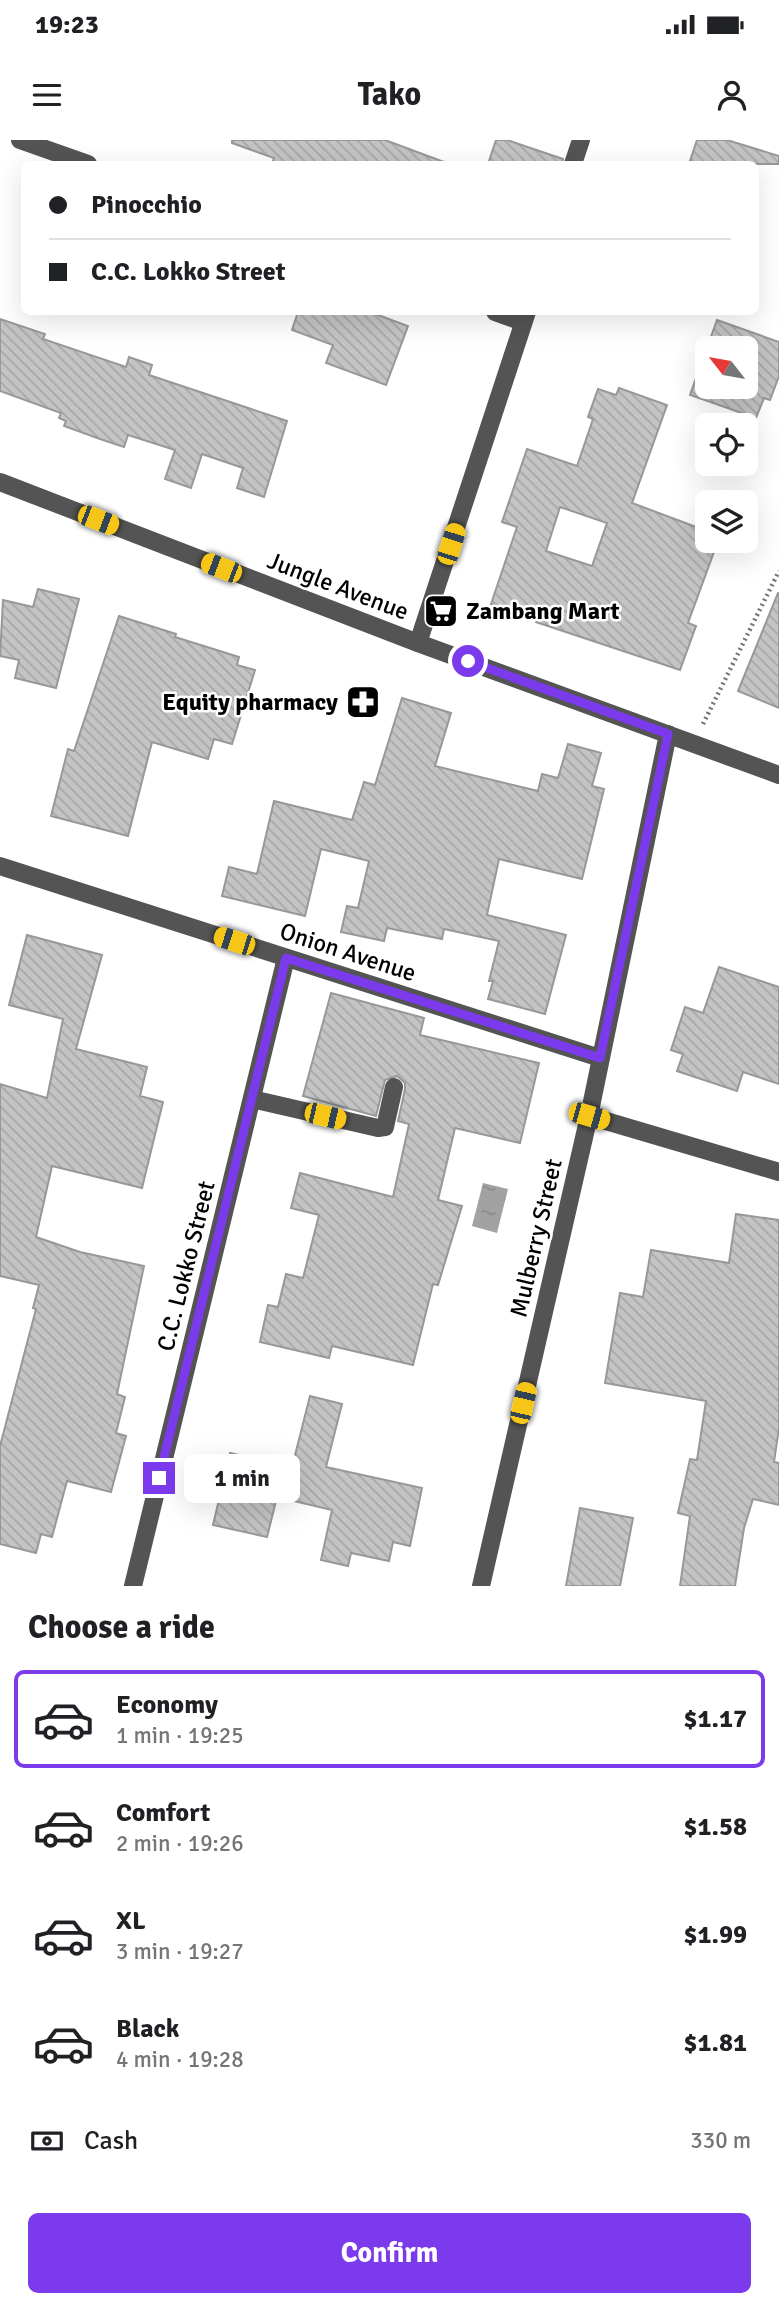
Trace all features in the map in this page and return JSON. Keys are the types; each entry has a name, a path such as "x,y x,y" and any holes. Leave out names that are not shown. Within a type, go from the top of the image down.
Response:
{"street":[{"path":"20,140 80,161"},
{"path":"574,161 581,140"},
{"path":"418,643 525,317"},
{"name":"Jungle Avenue","path":"0,482 418,643 779,775"},
{"name":"Mulberry Street","path":"481,1586 589,1116 668,734"},
{"name":"Onion Avenue","path":"0,866 600,1058"},
{"name":"C.C. Lokko Street","path":"133,1586 286,958"},
{"path":"251,1099 378,1128 385,1127 394,1087"},
{"path":"589,1116 779,1172"}],"path":[{"path":"693,743 779,571"}],"water":[{"path":"483,1183 508,1189 497,1233 472,1226"}],"building":[{"path":"232,140 385,140 441,161 273,161 274,158 232,143"},
{"path":"496,140 507,140 563,159 563,161 489,161"},
{"path":"697,140 727,140 779,156 779,164 759,164 759,161 690,161"},
{"path":"297,315 378,315 408,326 386,385 326,363 333,345 292,330"},
{"path":"0,319 45,334 43,339 126,367 129,357 152,365 149,375 287,421 264,497 237,488 243,468 202,454 191,488 165,479 175,450 128,435 124,447 100,439 64,426 66,421 59,418 61,413 0,391"},
{"path":"717,320 779,342 779,376 770,400 764,398 758,413 742,413 701,399 758,399 758,336 711,336"},
{"path":"695,381 695,397 690,395"},
{"path":"619,388 667,405 632,503 695,527 695,553 714,553 688,623 696,626 680,670 536,622 537,619 491,604 517,527 502,522 527,449 577,466 593,419 588,417 598,389 616,395","holes":["560,507 607,523 592,566 546,551"]},
{"path":"38,589 79,599 56,688 15,678 19,660 0,656 3,600 33,607"},
{"path":"779,593 779,708 738,691"},
{"path":"119,616 239,657 237,665 255,670 232,744 214,739 208,759 152,742 128,836 51,816 68,749 74,751"},
{"path":"402,698 451,713 435,766 538,791 542,774 558,778 568,744 601,753 592,786 604,789 582,879 499,859 487,915 566,935 545,1014 488,999 493,981 489,981 499,941 444,929 442,939 387,928 384,941 341,932 347,906 358,908 369,861 321,849 305,916 222,896 229,867 257,874 274,801 352,820 364,782 375,785"},
{"path":"27,935 102,955 76,1049 147,1067 140,1096 163,1102 142,1188 52,1166 36,1237 80,1252 144,1266 117,1394 125,1397 116,1433 126,1436 111,1492 67,1481 52,1537 41,1534 36,1553 0,1544 0,1446 36,1309 33,1308 39,1285 0,1276 0,1084 47,1098 63,1019 9,1005"},
{"path":"719,967 779,987 779,1084 743,1072 737,1091 677,1071 683,1054 671,1050 685,1007 703,1013"},
{"path":"331,993 424,1018 420,1035 539,1063 520,1143 455,1128 438,1200 462,1206 438,1285 433,1284 413,1365 332,1346 329,1358 260,1342 268,1305 278,1307 286,1274 303,1278 319,1215 291,1208 300,1173 393,1197 409,1124 398,1121 405,1083 397,1076 385,1080 376,1116 303,1096"},
{"path":"736,1214 779,1220 779,1428 774,1462 779,1463 779,1505 753,1499 744,1528 735,1586 680,1586 690,1516 678,1513 690,1459 697,1460 706,1401 605,1383 620,1293 643,1297 651,1250 729,1263"},
{"path":"310,1396 342,1404 326,1467 422,1488 410,1546 393,1542 389,1561 351,1553 348,1566 321,1560 332,1510 277,1497 267,1537 213,1525 230,1453 292,1467"},
{"path":"580,1508 633,1518 620,1586 566,1586"}],"place":[{"name":"Zambang Mart","path":"441,611"},
{"name":"Equity pharmacy","path":"363,702"}],"route":[{"path":"159,1478 286,958 600,1058 668,734 468,661"}]}
